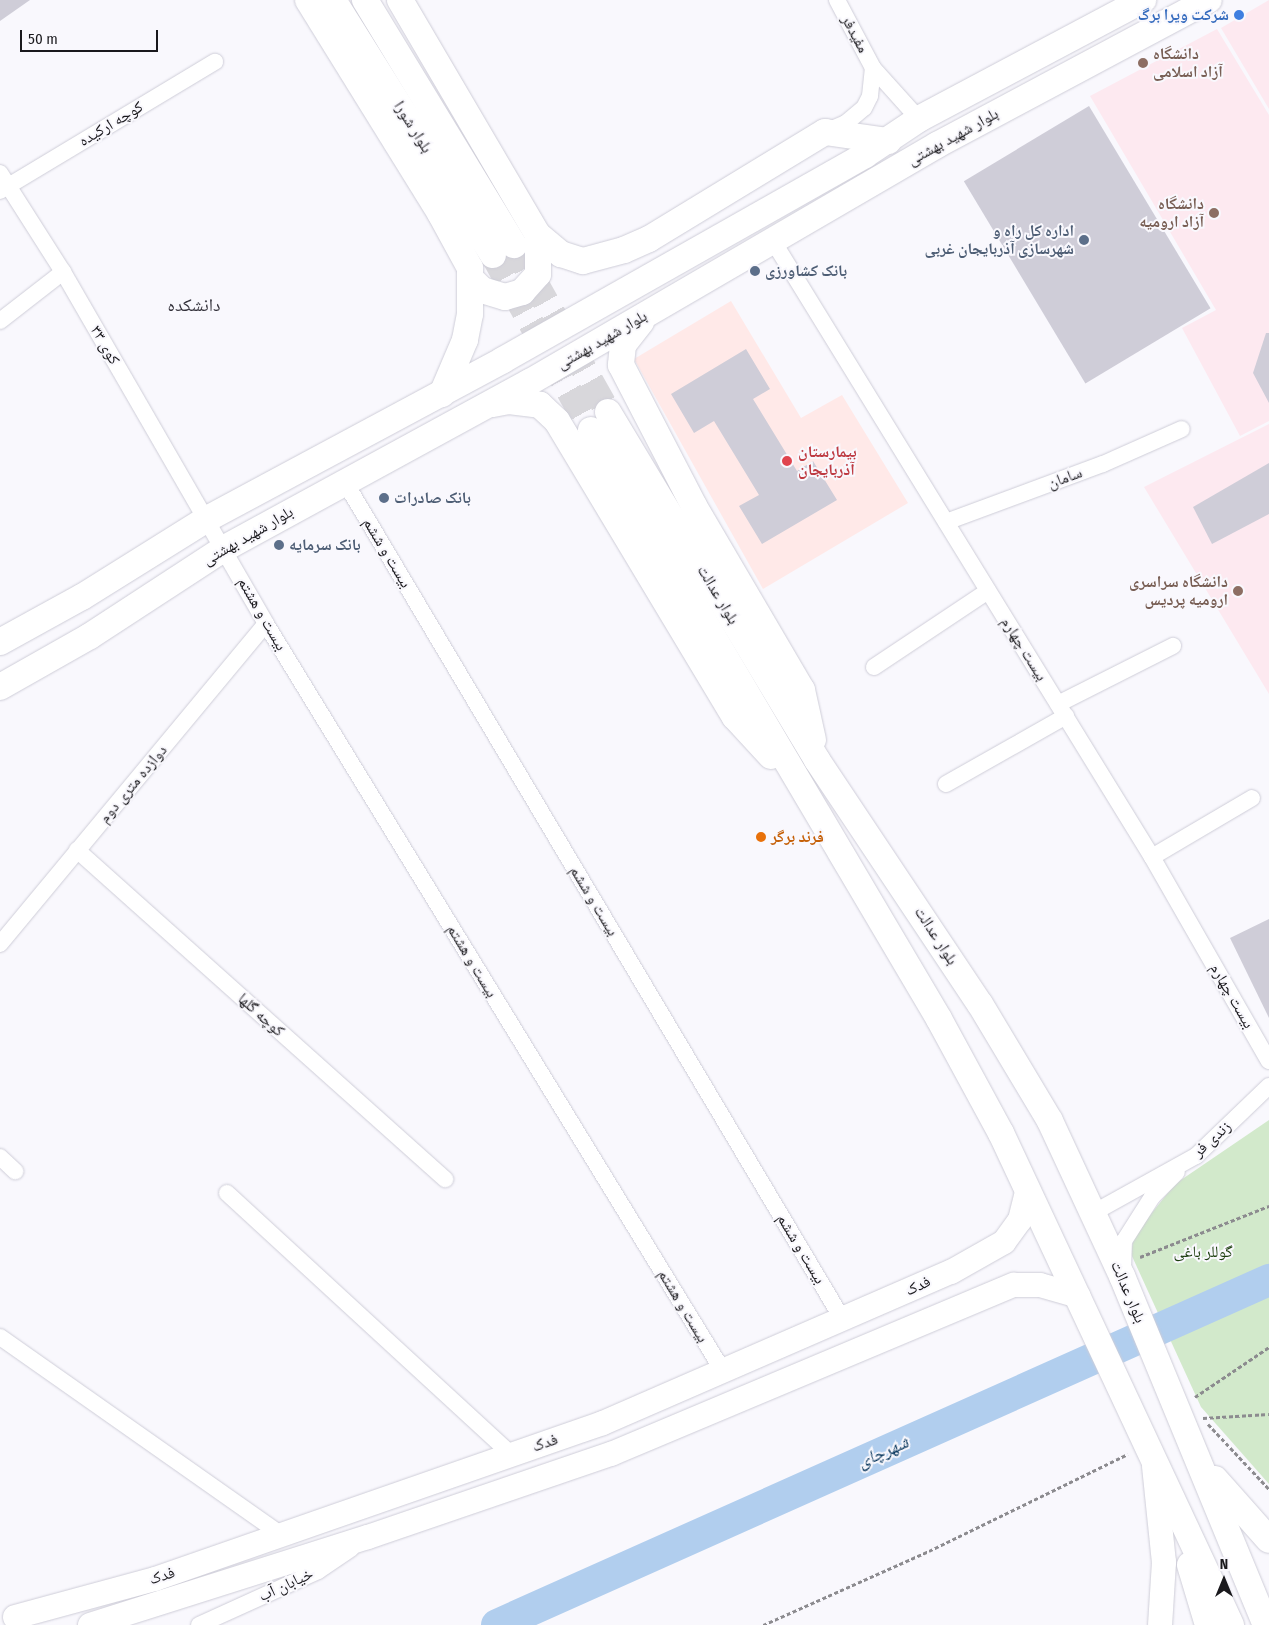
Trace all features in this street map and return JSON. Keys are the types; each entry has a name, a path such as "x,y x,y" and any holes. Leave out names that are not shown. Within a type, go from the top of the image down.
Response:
{"main road":[{"path":"308,0 440,213 470,268 471,279 465,340 442,394"},
{"name":"بلوار شورا","path":"333,0 504,250 365,0"},
{"path":"400,0 538,235 561,254 583,261 624,250 649,239 825,132 888,141"},
{"name":"بلوار شهید بهشتی","path":"0,642 82,597 207,519 442,394 888,141 920,120 1143,0"},
{"name":"بلوار شهید بهشتی","path":"0,687 90,636 225,548 486,405 656,309 937,145 1208,0"},
{"path":"920,120 937,145"},
{"path":"471,279 482,290 505,297 522,292 538,274 538,235"},
{"path":"656,309 628,335 620,355 622,365 694,506 802,690 817,760"},
{"path":"557,421 554,389 559,380 598,359 609,358 622,365"},
{"path":"486,405 509,401 540,405 557,421 735,717 808,797"},
{"name":"بلوار عدالت","path":"1175,1506 1001,1133 939,1019 808,797 599,421 817,760 980,1004 1050,1121 1122,1276 1192,1416 1195,1453 1219,1492"},
{"path":"1219,1492 1269,1512"},
{"path":"1219,1492 1269,1540"},
{"path":"1219,1492 1269,1583"},
{"path":"1219,1492 1266,1625"},
{"path":"1175,1506 1208,1625"},
{"path":"1175,1506 1231,1625"}],"street":[{"name":"مفیدفر","path":"837,0 873,68 920,120"},
{"name":"کوچه ارکیده","path":"3,183 215,62"},
{"path":"825,132 846,122 864,108 870,96 873,68"},
{"name":"کوی ۳۳","path":"3,183 63,272 225,548"},
{"name":"بیست چهارم","path":"773,240 1152,856 1269,1061"},
{"path":"0,322 63,272"},
{"name":"سامان","path":"946,522 1103,464 1182,428"},
{"name":"بیست و ششم","path":"344,482 843,1320"},
{"name":"بیست و هشتم","path":"225,548 266,624 723,1371"},
{"path":"874,667 988,591"},
{"name":"دوازده متری دوم","path":"0,944 266,624"},
{"path":"946,784 1062,710 1173,646"},
{"path":"1152,856 1252,798"},
{"name":"کوچه گلها","path":"77,850 445,1179"},
{"name":"زندی فر","path":"1093,1213 1196,1156 1269,1086"},
{"path":"1122,1276 1124,1241 1152,1197 1196,1156"},
{"path":"0,1157 15,1171"},
{"name":"فدک","path":"12,1616 155,1579 603,1423 951,1272 1004,1242 1020,1220 1027,1192"},
{"path":"227,1193 512,1454"},
{"name":"فدک","path":"90,1625 368,1537 610,1454 1014,1284 1040,1284 1078,1296"},
{"path":"0,1337 282,1534"},
{"path":"723,1371 737,1401"},
{"path":"1150,1453 1164,1562 1160,1625"},
{"name":"خیابان آب","path":"199,1625 318,1571 368,1537"}],"path":[{"path":"1124,1241 1139,1257 1269,1206"},
{"path":"1269,1347 1192,1400 1192,1416 1269,1489"},
{"path":"1192,1416 1269,1414"},
{"path":"763,1625 1150,1453"},
{"path":"1263,1484 1269,1482"}],"shaded area":[{"path":"1269,0 1269,109 1221,28"},
{"name":"دانشگاه آزاد ارومیه","path":"1217,29 1269,115 1269,421 1240,436 1182,328 1216,310 1090,96"},
{"name":"بیمارستان آذربایجان","path":"731,301 801,418 842,395 908,503 763,589 634,359"},
{"name":"دانشگاه سراسری ارومیه پردیس","path":"1269,424 1269,694 1144,487"}],"green space":[{"name":"گوللر باغی","path":"1269,1120 1269,1484 1201,1407 1131,1254 1134,1235 1175,1184"}],"building":[{"path":"0,0 30,0 0,21"},
{"name":"اداره کل راه و شهرسازی آذربایجان غربی","path":"1089,106 1211,308 1085,383 964,181"},
{"path":"1266,333 1269,333 1269,403 1253,373"},
{"name":"بیمارستان آذربایجان","path":"746,349 770,389 753,399 797,471 813,461 837,500 762,544 739,506 759,495 714,421 694,433 671,394"},
{"path":"1269,463 1269,514 1212,544 1193,507"},
{"path":"1269,919 1269,1018 1230,938"}],"waterway":[{"name":"شهرچای","path":"497,1625 1269,1280"}],"tunnel":[{"path":"514,245 608,412"},
{"path":"493,255 591,430"}],"place":[{"name":"شرکت ویرا برگ","path":"1239,15"},
{"name":"دانشگاه آزاد اسلامی","path":"1143,63"},
{"name":"دانشگاه آزاد ارومیه","path":"1214,213"},
{"name":"اداره کل راه و شهرسازی آذربایجان غربی","path":"1084,240"},
{"name":"بانک کشاورزی","path":"755,271"},
{"name":"بیمارستان آذربایجان","path":"787,461"},
{"name":"بانک صادرات","path":"384,498"},
{"name":"بانک سرمایه","path":"279,545"},
{"name":"دانشگاه سراسری ارومیه پردیس","path":"1238,591"},
{"name":"فرند برگر","path":"761,837"}],"district":[{"name":"دانشکده","path":"194,305"}]}
